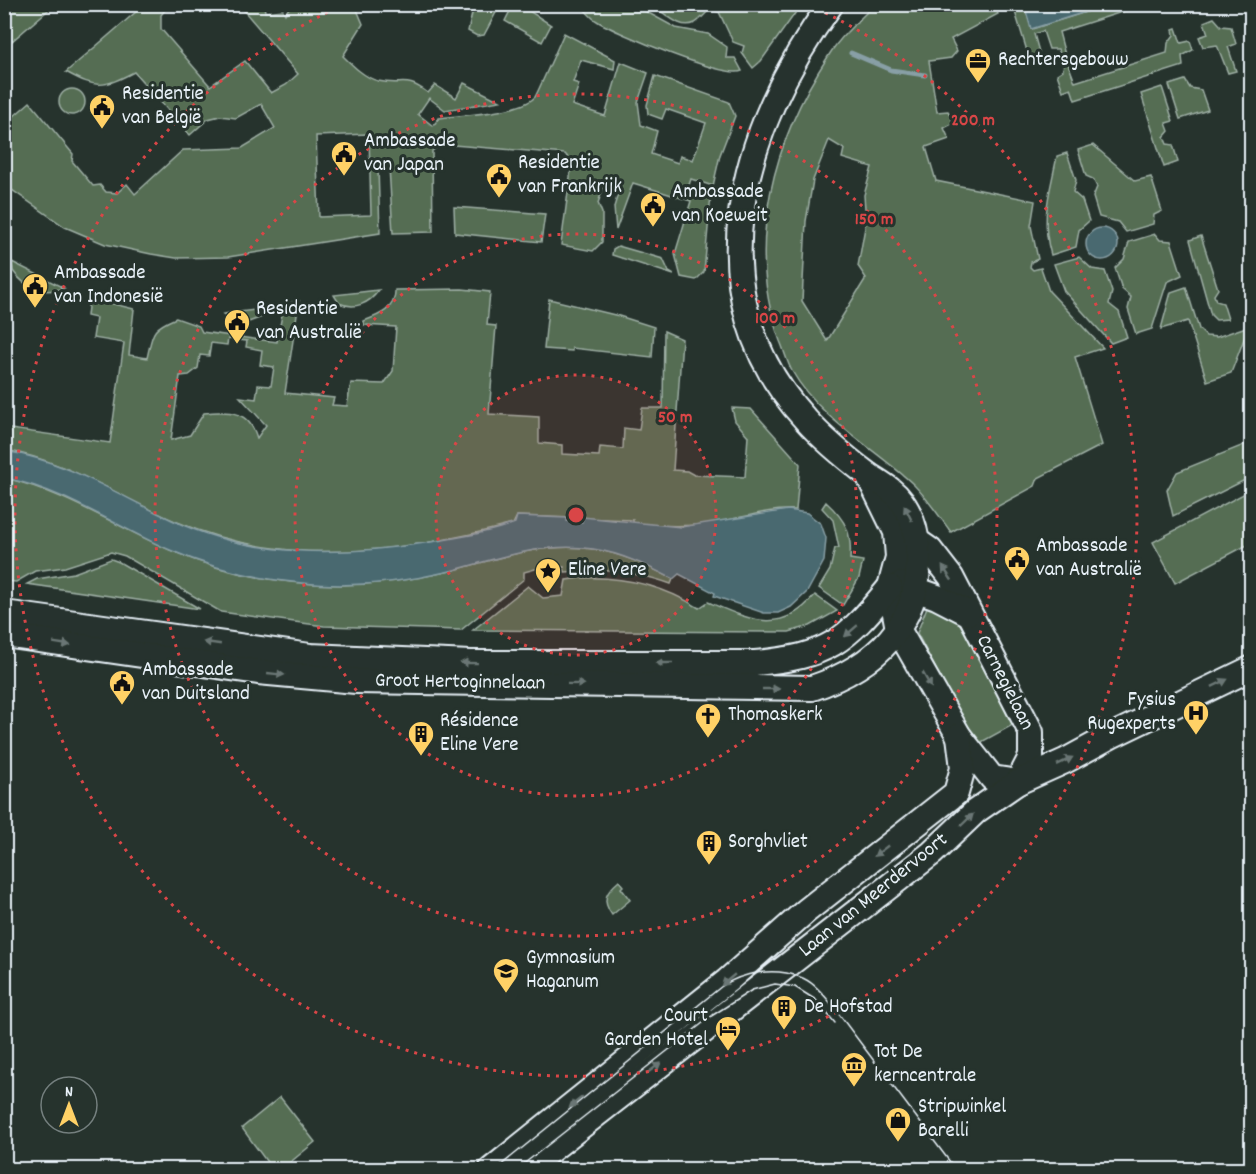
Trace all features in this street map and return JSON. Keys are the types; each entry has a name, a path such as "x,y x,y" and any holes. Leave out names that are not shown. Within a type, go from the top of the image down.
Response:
{"main road":[{"name":"Carnegielaan","path":"831,4 803,42 773,100 761,130 740,220 740,283 746,317 771,375 806,420 868,474 891,489 903,502 913,523 917,541 916,590 910,609 898,629"},
{"name":"Carnegielaan","path":"868,474 896,532 898,556 892,584 898,629 959,736 992,778 1018,782 1031,757 1031,732 951,577 930,550 917,541"},
{"name":"Carnegielaan","path":"892,584 916,590 968,613"},
{"name":"Groot Hertoginnelaan","path":"4,613 310,656 471,663 755,663 794,659 837,643 858,626 892,584"},
{"name":"Groot Hertoginnelaan","path":"4,635 258,672 356,681 777,689 812,688 833,681 877,654 898,629"},
{"name":"Laan van Meerdervoort","path":"525,1170 932,853 976,811 1018,782 1251,668"},
{"name":"Carnegielaan","path":"959,736 963,768"},
{"name":"Laan van Meerdervoort","path":"491,1170 727,981 806,910 956,793 963,768"}],"green space":[{"path":"5,4 54,4 54,5 5,47"},
{"path":"144,5 169,5 161,15 161,29 210,86 245,61 271,93 286,85 298,74 239,5 264,5 265,12 283,10 285,14 291,5 355,5 363,24 343,56 364,74 378,81 414,84 428,93 435,85 456,98 464,83 500,101 445,110 429,98 418,114 433,126 439,118 504,110 517,107 535,97 564,33 615,60 614,69 581,60 573,82 579,84 572,105 605,116 621,62 648,73 638,102 641,125 657,131 651,154 678,163 680,156 693,160 706,123 666,109 662,119 648,114 647,105 655,76 729,102 735,116 720,155 713,186 691,179 688,188 711,195 704,272 696,280 681,277 675,254 691,201 633,183 616,230 614,207 621,184 606,180 598,203 602,213 602,242 593,251 561,245 572,162 565,154 441,144 432,151 433,232 393,233 389,167 378,167 380,233 228,257 176,258 105,244 65,227 5,185 5,124 30,102 73,154 72,161 93,186 100,185 106,192 117,193 127,184 135,194 183,150 242,148 275,128 261,104 236,118 220,116 208,119 190,135 134,72 107,84 93,84 66,72","holes":["369,134 371,215 319,217 316,136"]},
{"path":"474,5 500,5 484,35 477,36 468,31"},
{"path":"513,5 520,5 551,25 542,42 505,21"},
{"path":"580,5 634,5 676,28 708,34 727,47 726,58 735,58 742,71 732,72 715,68 647,44 597,21"},
{"path":"651,5 765,5 778,12 782,8 778,5 801,5 761,61 753,68 742,53 744,46 733,42 719,12 709,10 701,19 689,25 677,22"},
{"path":"874,5 994,5 998,14 951,39 957,51 951,58 929,61 937,112 948,111 954,123 944,128 949,139 926,147 936,181 1035,201 1031,226 1038,259 1031,262 1030,267 1033,270 1041,268 1049,291 1103,348 1075,357 1102,445 1038,478 1035,486 951,532 914,485 832,418 803,388 789,364 770,305 765,267 765,230 770,193 780,157 793,121 829,55 844,35","holes":["829,140 844,149 842,158 872,167 864,195 866,222 858,266 866,278 827,341 802,301 806,221 813,180"]},
{"path":"1013,5 1024,5 1032,29 1108,5 1144,5 1059,32 1065,55 1061,56 1058,49 1049,49 1043,31 1034,34 1039,52 1035,55 1035,63 1031,64"},
{"path":"1214,18 1221,26 1231,27 1236,44 1228,47 1236,71 1228,73 1217,45 1203,47 1199,37 1208,34 1204,22"},
{"path":"1176,28 1181,43 1190,41 1193,50 1182,56 1183,66 1075,100 1071,88 1063,91 1057,74 1063,70 1064,62 1067,61 1075,82 1167,53 1168,43 1174,35 1173,29"},
{"path":"1185,80 1190,88 1201,90 1208,110 1180,119 1169,85"},
{"path":"1162,87 1173,121 1166,123 1169,131 1164,137 1167,144 1173,145 1178,162 1164,167 1141,94"},
{"path":"72,89 81,93 85,102 81,111 72,115 63,111 59,102 63,93"},
{"path":"1093,145 1135,181 1151,177 1162,211 1154,215 1153,224 1126,232 1118,222 1099,217 1093,197 1097,187 1093,179 1086,176 1078,150"},
{"path":"1067,153 1076,180 1073,192 1082,200 1089,221 1079,230 1076,247 1051,255 1046,229 1047,205 1057,156"},
{"path":"454,207 545,214 541,242 455,233"},
{"path":"1155,234 1160,240 1171,241 1182,275 1167,282 1152,329 1136,334 1128,309 1131,297 1122,289 1115,268 1124,259 1129,242"},
{"path":"1201,236 1218,289 1214,295 1216,301 1223,303 1228,319 1216,320 1211,315 1190,240"},
{"path":"618,246 663,259 669,272 674,275 612,255 613,249"},
{"path":"1079,257 1092,269 1105,271 1112,292 1109,304 1119,312 1127,337 1111,343 1064,291 1054,264"},
{"path":"12,262 64,288 49,291 29,286 13,271"},
{"path":"1186,287 1199,329 1206,336 1217,337 1249,326 1231,373 1207,381 1188,321 1161,329 1171,292"},
{"path":"462,289 490,292 487,325 496,326 489,414 539,417 539,443 562,445 562,454 599,456 600,447 623,449 624,428 639,430 642,408 663,408 664,331 682,339 673,470 687,471 694,475 745,477 748,436 735,421 732,408 751,409 800,464 796,510 763,512 708,524 679,526 633,523 633,520 517,516 513,524 428,543 343,551 300,551 258,546 216,536 175,521 50,462 5,450 4,428 110,443 124,343 93,338 96,318 87,316 89,298 134,309 129,355 147,358 154,333 161,325 176,318 199,326 202,332 277,342 284,304 299,301 285,393 334,398 332,405 347,406 351,383 384,384 393,371 396,327 364,325 364,321 381,314 390,307 395,297 395,290","holes":["228,339 247,341 246,347 262,350 260,365 274,367 271,386 258,385 256,399 240,397 266,425 257,438 244,417 222,412 204,413 190,435 171,440 180,376 189,375 198,368 200,355 209,356 211,343 227,345"]},
{"path":"379,290 371,299 356,306 339,303 334,295"},
{"path":"549,299 654,327 652,357 572,348 572,351 544,349"},
{"path":"270,308 270,314 246,323 230,322 223,314"},
{"path":"1251,442 1251,477 1173,516 1167,490 1177,472"},
{"path":"5,478 48,492 150,541 212,566 277,580 343,585 382,583 433,575 518,553 574,547 624,557 673,579 671,584 632,573 592,570 565,572 564,567 546,566 524,572 524,579 461,630 324,626 221,612 125,556 111,552 65,567 35,571 16,582 5,581"},
{"path":"1251,490 1251,543 1175,583 1153,542"},
{"path":"826,502 839,515 847,528 850,559 863,561 859,578 843,605 819,588 830,570 835,548 839,548 833,520 822,508"},
{"path":"111,559 200,609 27,584 37,579 74,573"},
{"path":"612,579 642,584 671,593 699,608 708,602 751,619 764,621 790,616 815,595 837,611 810,626 789,632 473,630 528,586 543,598 563,596 566,580"},
{"path":"930,599 957,619 1018,722 976,745 917,633"},
{"path":"619,881 630,900 612,915 606,896"},
{"path":"280,1097 315,1142 282,1169 272,1169 242,1128"}],"water":[{"path":"1024,4 1108,4 1108,5 1031,29"},
{"path":"1102,228 1113,233 1118,244 1113,255 1102,260 1091,255 1086,244 1091,233"},
{"path":"5,451 70,470 203,533 267,548 332,551 398,547 494,529 515,523 517,516 567,518 567,521 582,522 583,517 681,527 788,510 807,513 821,524 826,538 824,561 807,592 791,607 778,613 764,613 714,596 715,593 679,574 673,579 624,557 574,547 518,553 446,572 392,582 338,585 285,581 251,576 202,562 150,541 48,491 5,478"}],"waterway":[{"path":"851,53 891,70 925,75"}],"tram line":[{"path":"495,1170 722,986 740,977 760,972 790,974 804,979 823,994 956,1170"},
{"path":"516,1170 713,1015 752,990 775,984 795,987 816,1000 835,1023"}],"place":[{"name":"Rechtersgebouw","path":"978,84"},
{"name":"Residentie van België","path":"102,130"},
{"name":"Ambassade van Japan","path":"344,177"},
{"name":"Residentie van Frankrijk","path":"499,199"},
{"name":"Ambassade van Koeweit","path":"653,228"},
{"name":"Ambassade van Indonesië","path":"35,309"},
{"name":"Residentie van Australië","path":"237,345"},
{"name":"Ambassade van Australië","path":"1017,582"},
{"name":"Eline Vere","path":"548,594"},
{"name":"Ambassade van Duitsland","path":"122,706"},
{"name":"Fysius Rugexperts","path":"1196,736"},
{"name":"Thomaskerk","path":"708,739"},
{"name":"Résidence Eline Vere","path":"421,757"},
{"name":"Sorghvliet","path":"709,866"},
{"name":"Gymnasium Haganum","path":"506,994"},
{"name":"De Hofstad","path":"784,1031"},
{"name":"Court Garden Hotel","path":"728,1052"},
{"name":"Tot De kerncentrale","path":"854,1088"},
{"name":"Stripwinkel Barelli","path":"898,1143"}]}
